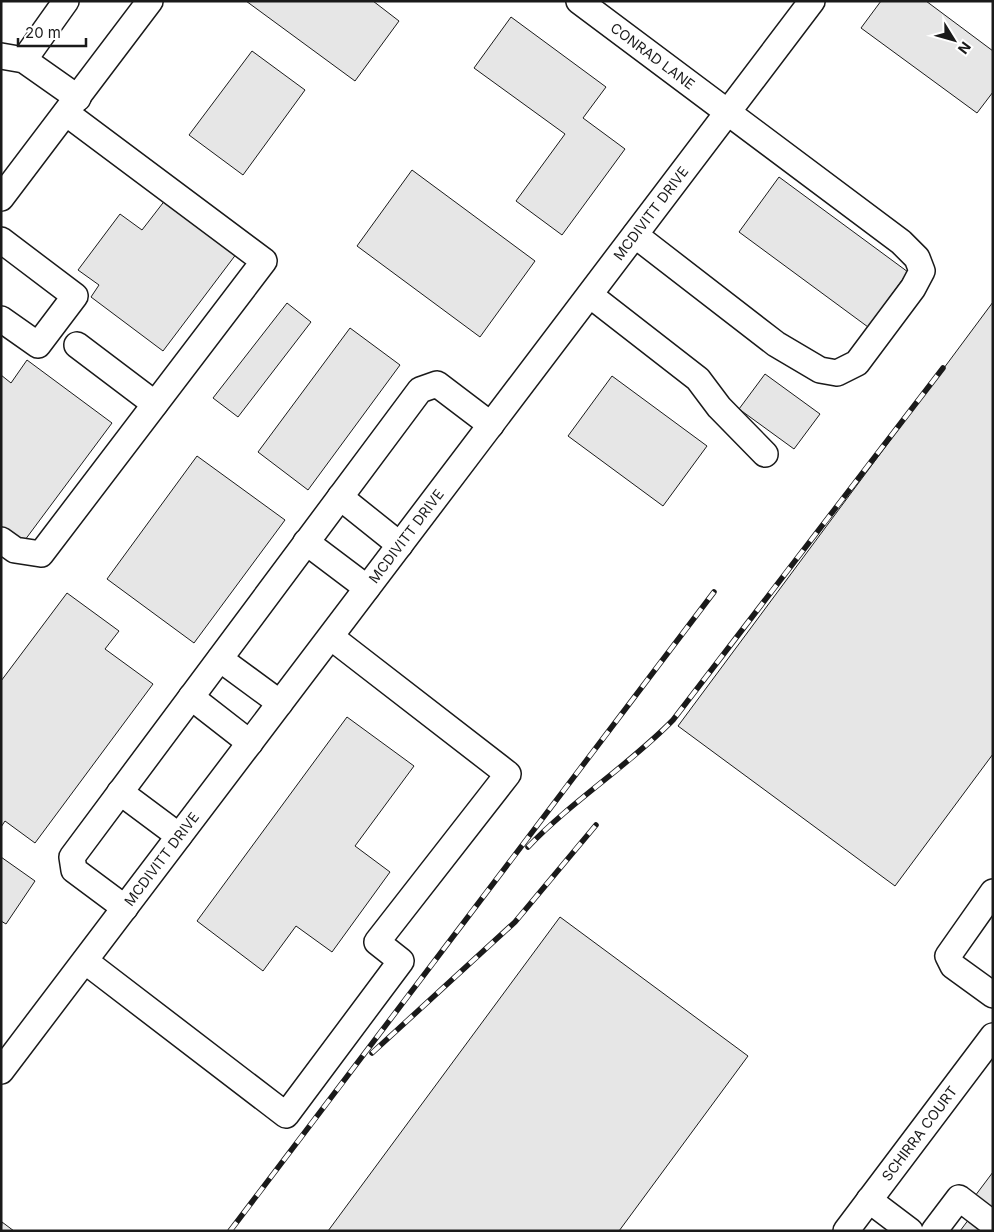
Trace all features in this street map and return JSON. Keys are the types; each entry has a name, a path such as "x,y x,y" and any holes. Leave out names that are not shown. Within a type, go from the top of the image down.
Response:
{"street":[{"path":"1,540 15,550 41,554 264,260 12,58 66,1"},
{"path":"1,198 150,1"},
{"name":"CONRAD LANE","path":"578,1 901,242 917,258 922,271 913,288 857,362 837,373 820,370 776,344 635,236"},
{"name":"MCDIVITT DRIVE","path":"1,1071 812,1"},
{"path":"1,240 75,296 38,345 1,318"},
{"path":"590,295 698,379 719,407 765,454"},
{"path":"77,345 155,404"},
{"path":"125,908 74,870 72,857 420,390 437,384 491,425"},
{"path":"340,497 400,545"},
{"path":"306,542 367,588"},
{"path":"85,961 286,1115 400,961 377,942 508,774 331,637"},
{"path":"220,659 280,704"},
{"path":"191,697 250,743"},
{"path":"120,792 179,836"},
{"path":"993,892 948,956 953,966 993,995"},
{"name":"SCHIRRA COURT","path":"846,1231 991,1042"},
{"path":"934,1231 958,1198 993,1224"},
{"path":"869,1200 910,1231"}],"building":[{"path":"246,1 373,1 399,21 355,81"},
{"path":"881,1 926,1 993,51 993,92 977,113 861,28"},
{"path":"511,17 606,87 583,118 625,149 562,235 516,201 565,134 474,68"},
{"path":"252,51 305,90 243,175 189,135"},
{"path":"412,170 535,261 480,337 357,246"},
{"path":"779,177 908,272 868,327 739,232"},
{"path":"166,199 237,253 163,351 91,297 99,285 78,270 120,214 142,230"},
{"path":"993,302 993,754 895,886 678,726"},
{"path":"287,303 311,322 238,417 213,398"},
{"path":"350,328 400,365 308,490 258,452"},
{"path":"27,360 112,423 22,544 1,528 1,375 11,383"},
{"path":"765,374 820,414 794,449 739,409"},
{"path":"612,376 707,446 663,506 568,436"},
{"path":"197,456 285,520 194,643 107,579"},
{"path":"67,593 119,631 105,649 153,684 35,843 5,821 1,827 1,681"},
{"path":"347,717 414,766 355,846 390,872 332,952 296,926 263,971 197,921"},
{"path":"1,857 35,881 6,924 1,921"},
{"path":"560,917 748,1056 619,1231 328,1231"},
{"path":"993,1172 993,1209 975,1196"},
{"path":"969,1219 985,1231 960,1231"},
{"path":"2,1222 14,1231 1,1231"}],"railway":[{"path":"528,847 563,814 638,753 673,720 943,368"},
{"path":"230,1231 714,592"},
{"path":"372,1053 515,922 596,825"}]}
